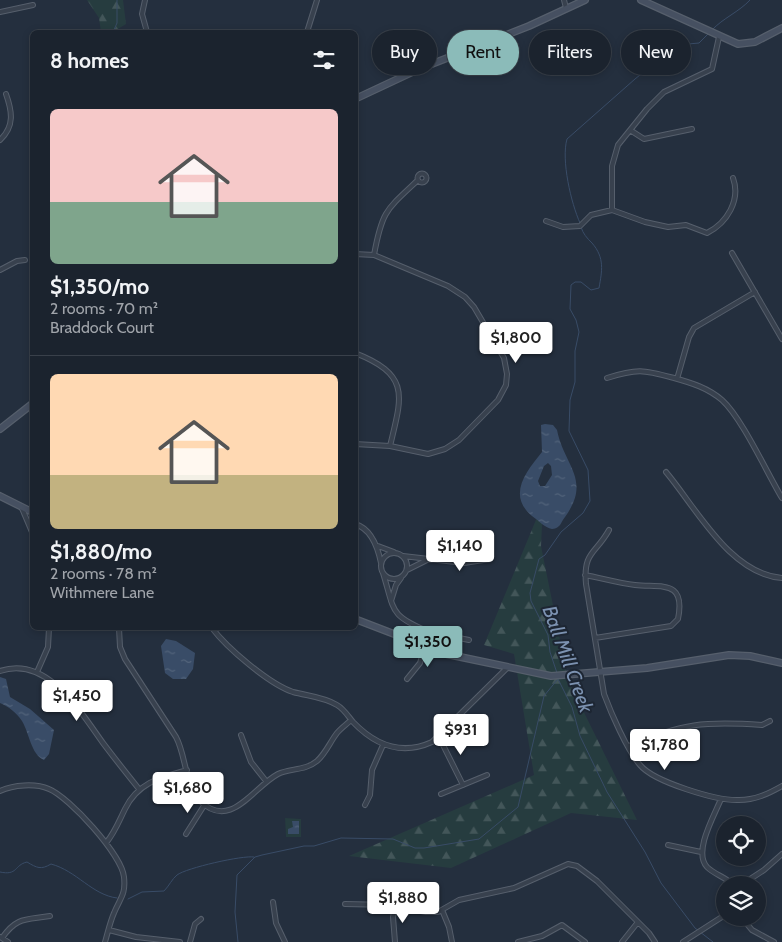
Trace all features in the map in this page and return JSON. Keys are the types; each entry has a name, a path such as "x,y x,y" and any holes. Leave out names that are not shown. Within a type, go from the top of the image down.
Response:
{"street":[{"path":"144,0 142,18 147,30"},
{"path":"308,30 317,0"},
{"path":"564,0 566,8"},
{"path":"358,97 419,69 529,26 585,0"},
{"path":"642,0 732,42 747,44 782,28"},
{"path":"0,12 33,5"},
{"path":"612,210 612,158 618,145 664,92 712,69 719,37"},
{"path":"0,140 9,129 12,118 6,94"},
{"path":"630,130 644,139 692,129"},
{"path":"546,221 563,227 581,226 591,215 612,210 645,222 668,227 686,225 707,233 724,219 735,203 738,192 733,178"},
{"path":"374,255 384,214 418,180"},
{"path":"358,254 374,255 448,286 465,296 490,332 504,358 507,368 506,385 498,400 450,447 428,454 390,446 358,444"},
{"path":"732,254 782,339"},
{"path":"0,270 18,261 25,260"},
{"path":"677,379 689,338 694,328 755,292"},
{"path":"358,354 384,367 392,375 398,387 399,409 390,446"},
{"path":"608,378 640,370 704,388 724,402 735,416 782,498"},
{"path":"0,429 30,406"},
{"path":"666,472 737,560 759,573 782,578"},
{"path":"776,488 782,485"},
{"path":"0,496 30,511"},
{"path":"21,506 30,524"},
{"path":"358,526 364,529 378,546 383,573 394,612 400,618 428,632 469,640"},
{"path":"609,530 591,553 585,575 601,673 609,708 640,766 652,776 721,799 755,798 782,786"},
{"path":"378,546 403,556 429,560 471,563 490,559"},
{"path":"381,563 387,555 395,552"},
{"path":"403,556 407,562 407,570"},
{"path":"391,600 396,585 407,570 429,560"},
{"path":"383,573 391,579 401,578"},
{"path":"585,575 634,585 666,586 675,591 679,601 678,619 671,626 595,638"},
{"path":"358,620 424,646 507,668 551,676 601,673 728,655 750,656 782,663"},
{"path":"37,672 48,647 49,630"},
{"path":"119,630 120,646 125,659 182,747 187,770 197,797 216,810 234,809 266,782 280,773 304,768 314,763 328,749 338,732 351,720"},
{"path":"214,630 232,649 270,679 291,691 331,702 342,709 351,720 383,745 421,747 439,737 507,668"},
{"path":"407,679 420,663 428,632"},
{"path":"0,671 13,667 37,672 64,692 86,717 139,789"},
{"path":"629,746 689,725 709,722 762,724 770,721"},
{"path":"241,735 251,762 266,782"},
{"path":"439,737 463,785"},
{"path":"365,805 370,795 372,770 383,745"},
{"path":"106,843 117,829 129,802 139,789 157,778 187,770"},
{"path":"441,794 487,775"},
{"path":"0,791 24,786 51,790 66,800 106,843 122,867 124,882 123,899 115,910 105,942"},
{"path":"720,876 709,869 703,861 701,852 721,799"},
{"path":"186,834 205,804"},
{"path":"668,845 701,852"},
{"path":"755,876 782,854"},
{"path":"345,904 395,906 426,912 442,910 459,900 514,888 568,864 582,869 638,922 655,942"},
{"path":"273,902 276,923 285,942"},
{"path":"395,906 393,917 395,942"},
{"path":"442,910 450,927 452,942"},
{"path":"8,942 1,938 18,921 30,917 50,916"},
{"path":"190,942 195,924 201,919"},
{"path":"683,942 716,921"},
{"path":"622,942 638,922"},
{"path":"518,942 542,936 562,925 585,942"},
{"path":"749,926 752,930 774,942"},
{"path":"109,930 136,937 180,942"}],"green space":[{"path":"87,0 123,0 126,24 116,30 101,30 99,18"},
{"path":"543,503 541,546 568,680 637,820 571,813 451,868 349,856 534,775 514,654 484,645"},
{"path":"285,818 301,819 301,837 286,837"}],"water":[{"path":"541,425 553,425 557,430 560,443 574,473 576,482 573,504 560,525 552,529 544,526 525,508 520,492 525,476 542,452","holes":["548,463 551,466 552,475 545,486 540,486 538,481 544,466"]},
{"path":"166,639 176,641 195,653 193,669 186,679 173,679 165,673 161,646"},
{"path":"0,677 6,679 10,697 30,709 54,730 49,754 44,760 33,748 20,718 12,710 0,703"},
{"path":"292,821 299,821 299,834 288,834 288,829 293,827"}],"waterway":[{"path":"114,30 117,23 117,0"},
{"name":"Ball Mill Creek","path":"712,30 750,0"},
{"name":"Ball Mill Creek","path":"580,223 573,204 566,170 565,148 567,139 677,45 699,43 709,33"},
{"name":"Ball Mill Creek","path":"557,673 550,652 548,635 531,601 530,593 539,559 545,555 561,532 583,513 590,501 588,470 569,431 570,400 575,382 575,351 579,332 576,320 570,309 571,285 575,282 581,282 591,290 599,288 602,265 599,254 585,236 581,227"},
{"name":"Ball Mill Creek","path":"558,679 572,707 580,736 607,792 645,852 661,883 695,928 713,942"},
{"path":"238,942 235,912 237,875 255,857 304,846 314,846 341,838 393,839 415,848 479,839 518,807 544,696 557,680"},
{"path":"128,899 142,892 164,891 174,878 182,872 227,860 254,857"},
{"path":"0,872 10,873 27,862 39,867 51,864 69,872 92,888 117,898"}]}
